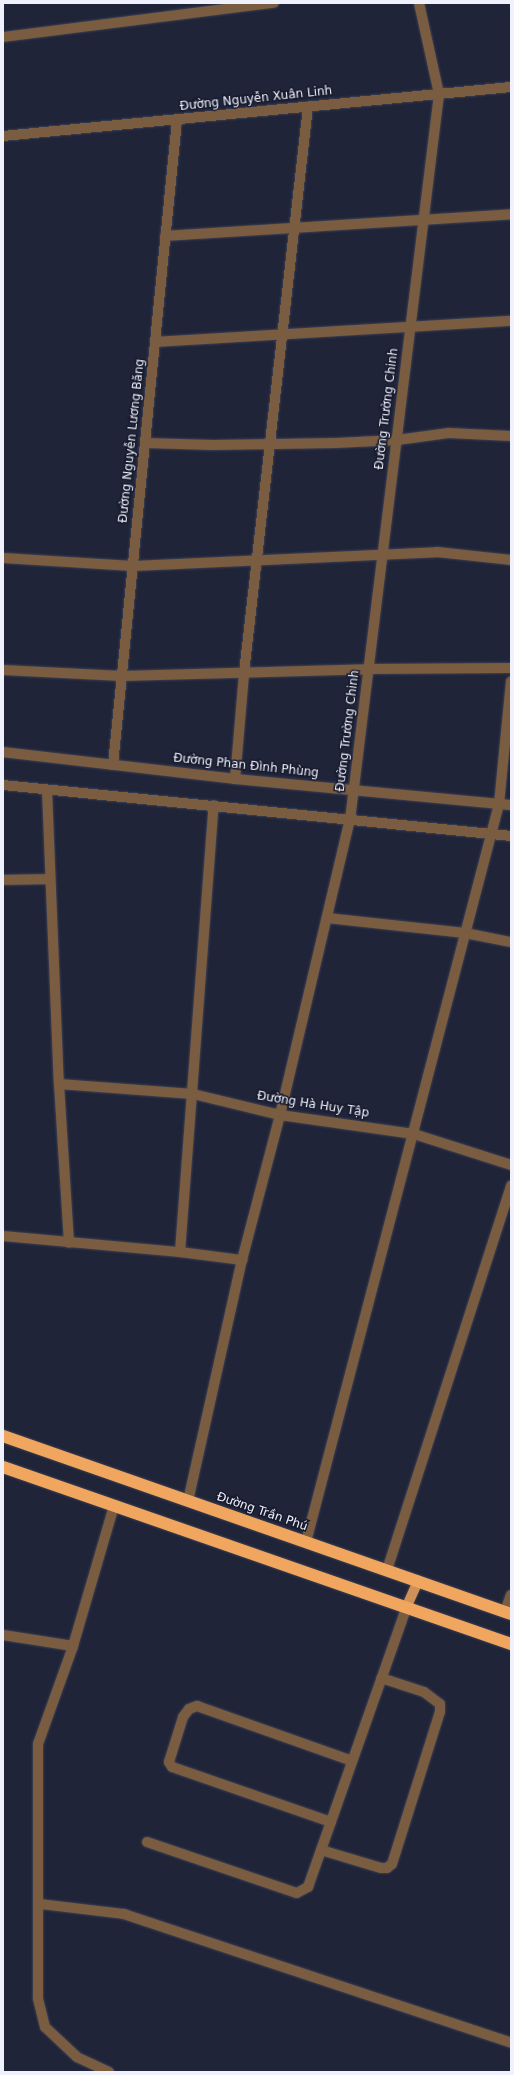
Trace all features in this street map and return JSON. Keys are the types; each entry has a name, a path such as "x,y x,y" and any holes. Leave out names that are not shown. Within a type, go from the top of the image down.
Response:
{"highway":[{"name":"Đường Trần Phú","path":"3,1436 508,1613"},
{"path":"3,1467 511,1644"}],"main road":[{"path":"406,1608 418,1581"}],"street":[{"path":"3,37 274,3"},
{"name":"Đường Trường Chinh","path":"188,1501 242,1260 280,1116 350,820 439,94 419,3"},
{"name":"Đường Nguyễn Xuân Linh","path":"3,136 511,87"},
{"path":"235,779 244,673 256,561 272,444 282,336 308,107"},
{"name":"Đường Nguyễn Lương Băng","path":"113,765 177,120"},
{"path":"165,236 294,229 424,218 511,214"},
{"path":"155,342 282,336 511,321"},
{"path":"146,443 272,444 397,440 449,433 511,436"},
{"path":"3,558 133,566 437,552 511,560"},
{"path":"3,670 122,676 368,668 511,668"},
{"path":"306,1542 414,1134 490,834 499,804 511,682"},
{"name":"Đường Phan Đình Phùng","path":"3,752 235,779 354,789 511,805"},
{"path":"3,785 511,836"},
{"path":"47,790 59,1084 69,1243"},
{"path":"180,1252 214,805"},
{"path":"3,880 50,879"},
{"path":"327,918 466,933 511,942"},
{"name":"Đường Hà Huy Tập","path":"59,1084 193,1094 280,1116 414,1134 511,1166"},
{"path":"387,1570 511,1186"},
{"path":"3,1236 180,1252 242,1260"},
{"path":"109,2072 77,2057 46,2027 38,1998 40,1904 38,1744 73,1646 114,1506"},
{"path":"508,1613 511,1594"},
{"path":"147,1842 297,1893 308,1887 406,1608"},
{"path":"3,1635 73,1646"},
{"path":"321,1850 381,1868 387,1868 392,1864 440,1712 440,1704 436,1698 424,1692 381,1678"},
{"path":"331,1822 172,1767 169,1762 183,1717 189,1709 197,1706 352,1761"},
{"path":"40,1904 124,1914 511,2043"}]}
